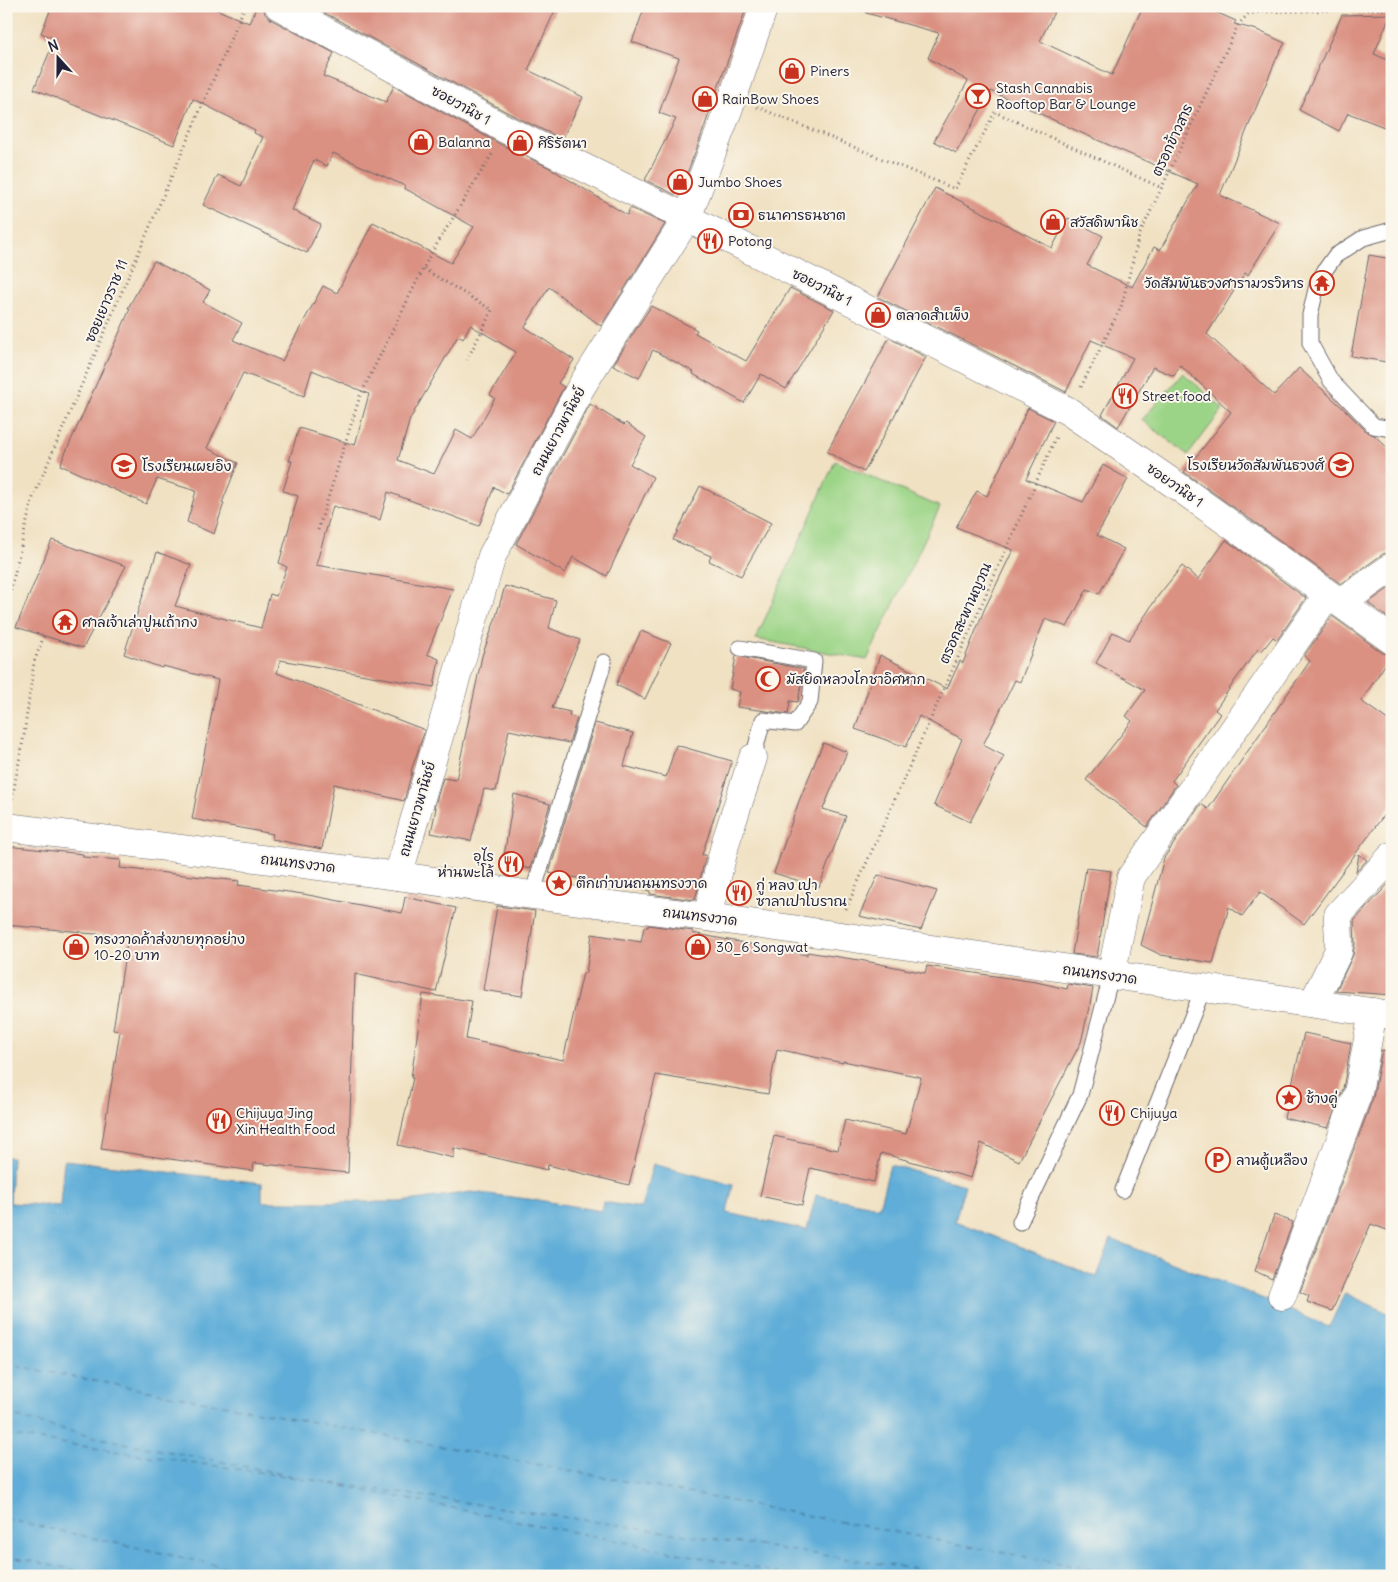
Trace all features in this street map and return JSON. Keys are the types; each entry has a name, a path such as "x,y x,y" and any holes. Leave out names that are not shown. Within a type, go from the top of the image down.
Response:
{"street":[{"name":"ซอยวานิช 1","path":"279,6 506,130 687,218 1068,411 1180,488 1392,640"},
{"name":"ถนนเยาวพานิชย์","path":"398,876 492,556 581,387 687,218 733,97 764,6"},
{"path":"1111,976 1131,877 1334,598 1392,567"},
{"path":"707,917 726,841 753,758"},
{"name":"ถนนทรงวาด","path":"8,827 835,934 1111,976 1382,1013"},
{"path":"1313,1003 1340,945 1337,923 1338,915 1392,856"},
{"path":"1282,1296 1358,1093 1382,1013"}],"lane":[{"path":"1392,230 1363,238 1335,256 1317,285 1310,315 1310,343 1331,381 1374,426 1392,429"},
{"path":"740,648 814,661 810,702 795,724 763,720 753,758"},
{"path":"532,895 604,662"},
{"path":"1020,1222 1080,1095 1111,976"},
{"path":"1123,1190 1203,989"}],"path":[{"name":"ซอยเยาวราช 11","path":"6,610 32,500 244,6"},
{"name":"ตรอกข้าวสาร","path":"1068,411 1121,307 1139,236 1238,25 1248,14 1261,12 1392,9"},
{"path":"733,97 955,189 995,112 1162,188"},
{"path":"318,530 360,396 429,257 506,130"},
{"path":"424,269 492,310 467,360"},
{"name":"ตรอกสะพานญวณ","path":"835,934 1068,411"},
{"path":"8,827 34,662 44,636"}],"green space":[{"path":"1183,373 1223,409 1188,455 1142,420"},
{"path":"835,461 940,507 867,660 756,639"}],"water":[{"path":"6,1157 12,1157 10,1203 60,1206 64,1160 262,1183 262,1202 401,1202 471,1192 544,1201 601,1211 603,1202 641,1208 653,1164 733,1185 727,1213 807,1230 816,1195 879,1207 890,1165 965,1185 955,1221 1097,1277 1111,1239 1247,1292 1329,1327 1345,1293 1392,1315 1392,1576 6,1576"}],"building":[{"path":"52,6 208,6 249,23 257,6 263,6 265,14 272,20 334,53 323,76 386,102 394,86 500,144 548,167 627,215 630,208 665,224 601,326 549,287 525,327 574,360 558,383 564,387 507,494 494,487 479,526 388,492 380,520 333,506 316,565 453,589 427,654 439,659 434,687 280,660 277,673 425,730 411,771 404,801 334,784 322,849 272,839 273,834 192,819 218,680 163,666 162,668 124,654 157,552 191,565 175,606 261,628 270,594 276,596 287,567 279,563 298,496 283,491 292,461 289,461 299,428 355,445 369,394 312,370 304,396 243,373 207,448 238,463 222,503 224,503 214,534 187,522 196,491 157,479 146,504 60,465 130,309 128,308 154,261 210,290 203,302 242,323 233,340 282,361 323,286 337,293 373,222 451,263 474,227 404,188 405,186 333,153 327,166 314,160 292,210 321,224 307,253 203,205 218,175 241,186 263,137 254,133 255,130 193,99 174,145 34,89 55,39 41,33","holes":["470,325 516,352 490,395 495,398 472,439 456,430 434,474 398,460 410,419 458,336 463,339"]},
{"path":"312,6 557,6 528,70 583,97 562,139 514,116"},
{"path":"645,6 747,6 699,142 686,176 676,195 645,180 676,119 659,113 679,58 632,42"},
{"path":"867,6 1057,6 1040,41 1112,75 1143,6 1202,6 1236,21 1234,24 1257,30 1285,43 1277,57 1220,195 1280,223 1248,275 1245,273 1207,334 1274,395 1299,368 1367,432 1374,435 1392,452 1392,552 1383,554 1341,584 1184,472 1231,412 1180,365 1174,376 1153,367 1118,427 1102,415 1133,358 1091,340 1066,392 878,297 935,188 1052,248 1068,218 1103,236 1087,265 1132,287 1154,247 1160,250 1198,184 991,91 956,153 934,141 968,81 928,58 939,33 866,13"},
{"path":"1391,14 1374,54 1392,62 1392,130 1348,113 1339,131 1299,110 1342,15"},
{"path":"1369,255 1392,259 1392,363 1351,356"},
{"path":"790,288 834,310 786,389 761,374 744,403 693,374 694,372 653,350 639,378 613,365 651,306 697,330 695,333 746,361"},
{"path":"889,338 926,357 864,472 827,452"},
{"path":"590,404 624,425 626,423 646,437 630,464 653,477 607,576 573,557 565,573 516,544"},
{"path":"1028,408 1054,421 1026,479 1083,502 1103,465 1128,479 1097,535 1124,549 1099,594 1087,589 1067,627 1045,619 1020,682 1015,680 983,745 1004,756 970,822 934,805 962,739 919,716 906,747 855,729 880,655 947,689 960,661 963,663 984,610 1013,550 956,527 977,491 987,496"},
{"path":"700,486 771,523 741,576 709,561 711,556 673,540"},
{"path":"52,540 126,566 83,648 16,627"},
{"path":"1226,540 1306,598 1277,640 1273,637 1261,652 1258,649 1236,679 1215,710 1220,714 1172,781 1176,785 1147,827 1086,780 1132,721 1126,716 1145,690 1096,663 1113,632 1129,640 1158,596 1182,566 1198,579"},
{"path":"505,586 556,600 549,628 580,640 552,708 570,712 569,716 577,718 569,743 509,730 496,791 484,789 471,841 431,833 436,808 434,808 443,778 456,780 482,656"},
{"path":"1392,586 1392,621 1368,603"},
{"path":"1332,616 1383,653 1391,656 1361,701 1392,723 1392,804 1304,924 1260,892 1242,916 1229,907 1213,963 1161,955 1141,945 1164,858 1201,804 1208,809 1310,661 1304,656"},
{"path":"641,631 671,643 645,699 616,685"},
{"name":"มัสยิดหลวงโกชาอิศหาก","path":"736,656 804,669 798,702 790,701 788,714 737,707 740,692 730,689"},
{"path":"595,723 633,733 624,766 666,777 676,745 732,761 702,855 706,855 695,900 650,894 650,891 549,873"},
{"path":"823,743 847,752 823,809 846,816 819,887 774,873 799,801"},
{"path":"514,794 550,804 530,869 503,862"},
{"path":"6,846 83,854 83,857 121,860 120,868 239,881 238,885 303,894 402,913 405,897 456,908 436,992 355,974 348,1173 254,1163 253,1171 101,1149 120,1031 113,1030 128,936 6,925"},
{"path":"1359,854 1367,860 1356,872"},
{"path":"1086,868 1111,871 1097,957 1072,954"},
{"path":"878,875 937,891 921,930 859,916"},
{"path":"1392,880 1392,995 1336,991 1353,955 1355,943 1354,921"},
{"path":"497,906 535,911 522,996 483,990"},
{"path":"648,925 693,931 692,933 807,955 807,952 925,973 927,966 1036,982 1067,989 1068,984 1093,988 1081,1042 1019,1161 981,1143 971,1178 881,1153 874,1182 810,1168 802,1205 760,1196 774,1136 838,1150 845,1120 906,1134 921,1077 777,1049 768,1094 656,1075 629,1185 548,1165 547,1170 454,1148 454,1158 398,1145 413,1078 411,1078 423,994 472,1001 466,1039 563,1060 583,973 586,973 592,934 641,942 644,927 648,927"},
{"path":"1304,1033 1351,1043 1343,1089 1328,1128 1284,1118"},
{"path":"1382,1050 1392,1053 1392,1232 1371,1224 1332,1311 1307,1302 1309,1296 1300,1292 1373,1098"},
{"path":"1274,1215 1293,1222 1272,1279 1255,1271"}],"ferry route":[{"path":"6,1364 1127,1576"},
{"path":"6,1414 89,1436 299,1477"},
{"path":"6,1435 964,1576"},
{"path":"332,1484 794,1576"},
{"path":"6,1519 267,1576"},
{"path":"6,1556 105,1576"}],"place":[{"name":"Piners","path":"792,71"},
{"name":"Stash Cannabis Rooftop Bar & Lounge","path":"978,96"},
{"name":"RainBow Shoes","path":"705,99"},
{"name":"Balanna","path":"421,142"},
{"name":"ศิริรัตนา","path":"520,143"},
{"name":"Jumbo Shoes","path":"680,182"},
{"name":"ธนาคารธนชาต","path":"741,215"},
{"name":"สวัสดิพานิช","path":"1053,222"},
{"name":"Potong","path":"710,241"},
{"name":"วัดสัมพันธวงศารามวรวิหาร","path":"1322,283"},
{"name":"ตลาดสำเพ็ง","path":"878,315"},
{"name":"Street food","path":"1125,396"},
{"name":"โรงเรียนวัดสัมพันธวงศ์","path":"1341,465"},
{"name":"โรงเรียนเผยอิง","path":"124,466"},
{"name":"ศาลเจ้าเล่าปูนเถ้ากง","path":"65,622"},
{"name":"มัสยิดหลวงโกชาอิศหาก","path":"768,679"},
{"name":"อุไร ห่านพะโล้","path":"511,864"},
{"name":"ตึกเก่าบนถนนทรงวาด","path":"559,883"},
{"name":"กู่ หลง เปา ซาลาเปาโบราณ","path":"739,893"},
{"name":"ทรงวาดค้าส่งขายทุกอย่าง 10-20 บาท","path":"76,947"},
{"name":"30_6 Songwat","path":"698,947"},
{"name":"ช้างคู่","path":"1289,1098"},
{"name":"Chijuya","path":"1112,1113"},
{"name":"Chijuya Jing Xin Health Food","path":"219,1121"},
{"name":"ลานตู้เหลือง","path":"1218,1160"}]}
